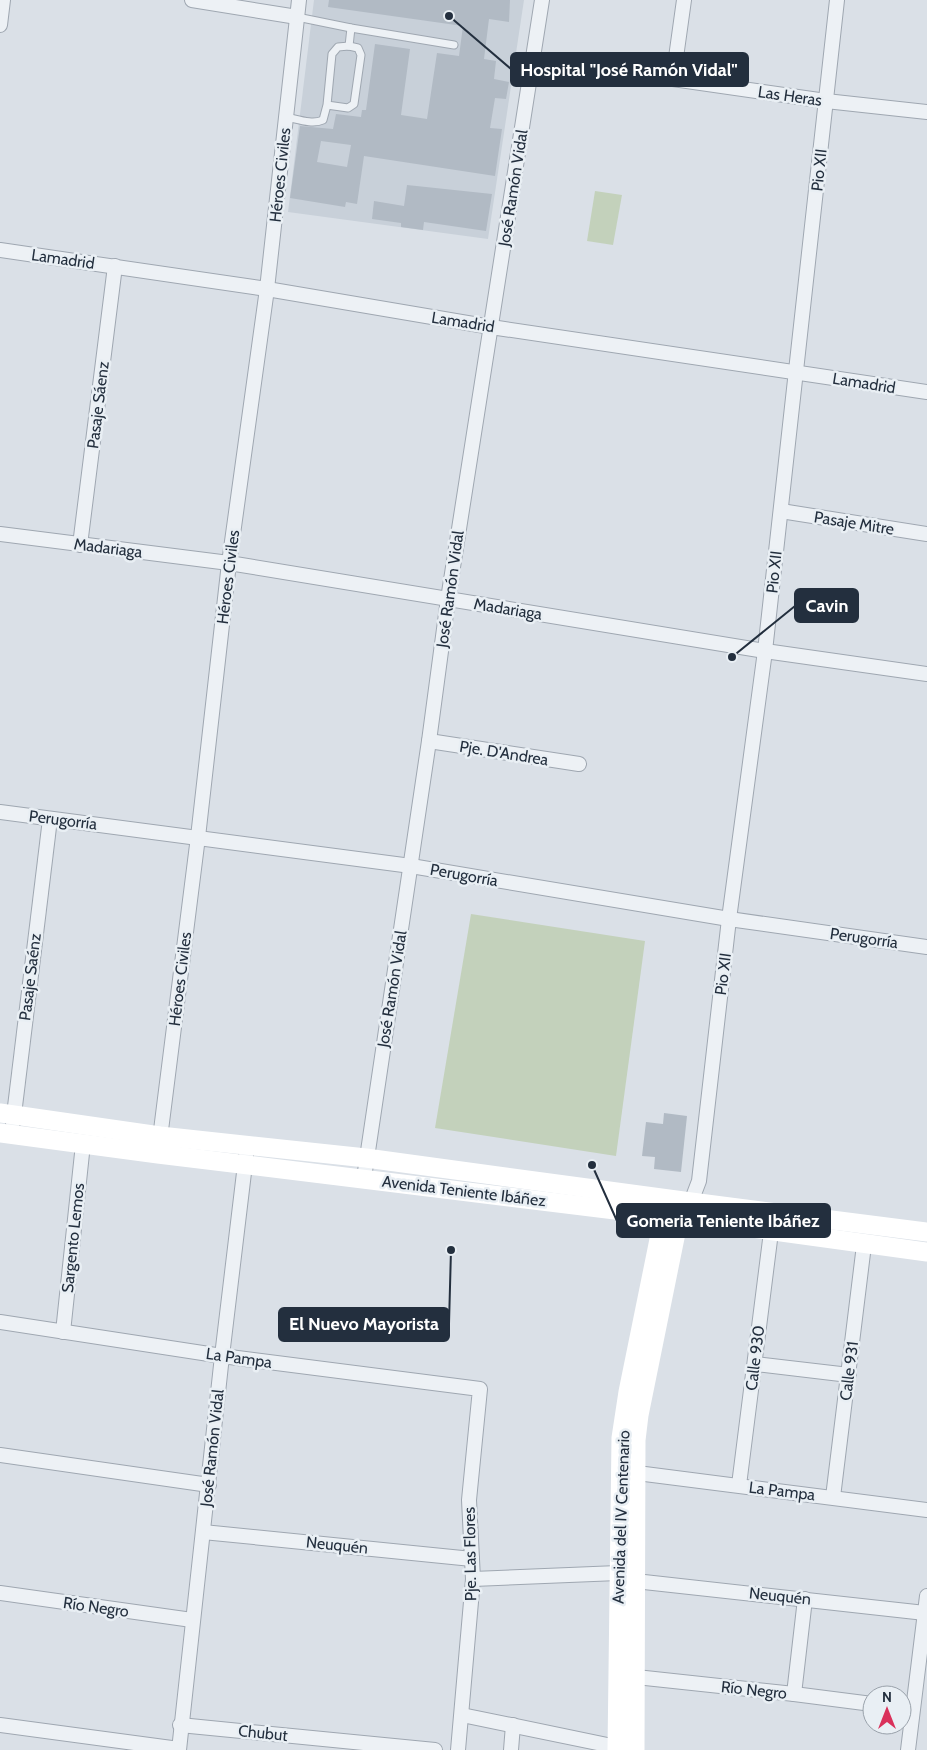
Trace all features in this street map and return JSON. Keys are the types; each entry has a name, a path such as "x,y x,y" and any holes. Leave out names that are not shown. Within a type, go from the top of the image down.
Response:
{"main road":[{"name":"Avenida Teniente Ibáñez","path":"7,1114 159,1145 247,1155 364,1178 670,1211 691,1202 927,1232"},
{"name":"Avenida Teniente Ibáñez","path":"6,1133 83,1144 159,1145"},
{"name":"Avenida Teniente Ibáñez","path":"247,1155 366,1158 670,1211 771,1232 927,1252"},
{"name":"Avenida del IV Centenario","path":"623,1749 627,1577 637,1473 636,1440 670,1211"},
{"name":"Avenida del IV Centenario","path":"623,1749 636,1677 627,1577 621,1438 628,1392 670,1211"}],"street":[{"path":"0,25 4,0"},
{"path":"192,0 298,17"},
{"name":"Héroes Civiles","path":"159,1145 198,837 229,563 267,289 299,0"},
{"name":"José Ramón Vidal","path":"364,1178 411,866 448,599 542,0"},
{"path":"673,79 684,0"},
{"name":"Pio XII","path":"691,1202 699,1181 729,919 765,651 837,0"},
{"name":"Las Heras","path":"534,59 826,101 927,112"},
{"name":"Lamadrid","path":"0,250 267,289 491,327 927,392"},
{"name":"Pasaje Sáenz","path":"80,544 115,266"},
{"name":"Pasaje Mitre","path":"781,512 927,534"},
{"name":"Madariaga","path":"0,534 229,563 765,651 927,674"},
{"name":"Pje. D'Andrea","path":"429,741 579,764"},
{"name":"Perugorría","path":"0,812 411,866 729,919 927,947"},
{"name":"Pasaje Saénz","path":"6,1133 7,1114 50,819"},
{"name":"Sargento Lemos","path":"63,1332 83,1144"},
{"name":"José Ramón Vidal","path":"179,1749 180,1725 209,1485 222,1356 247,1155"},
{"name":"Calle 930","path":"739,1485 771,1232"},
{"name":"Calle 931","path":"833,1497 864,1245"},
{"name":"La Pampa","path":"0,1322 222,1356 480,1389"},
{"path":"755,1364 848,1375"},
{"name":"Pje. Las Flores","path":"458,1750 473,1579 468,1500 480,1389"},
{"path":"0,1455 209,1485"},
{"name":"La Pampa","path":"637,1473 927,1510"},
{"name":"Neuquén","path":"203,1532 472,1558"},
{"name":"Neuquén","path":"473,1579 627,1577 925,1613"},
{"name":"Río Negro","path":"0,1593 192,1620"},
{"path":"912,1688 924,1637 927,1596"},
{"path":"794,1694 805,1599"},
{"name":"Río Negro","path":"636,1677 862,1703"},
{"path":"462,1716 623,1749"},
{"path":"0,1725 179,1749"},
{"name":"Chubut","path":"180,1725 435,1750"},
{"path":"511,1750 513,1725"},
{"path":"908,1735 908,1750"}],"lane":[{"path":"298,17 454,45"},
{"path":"350,46 351,28"},
{"path":"286,117 319,122 324,118 332,54 338,47 350,46 358,48 361,55 354,104 348,108 327,105"}],"shaded area":[{"path":"314,0 524,0 488,239 288,212"}],"green space":[{"path":"595,191 622,195 613,245 587,241"},
{"path":"471,914 645,941 616,1156 435,1128"}],"building":[{"path":"329,0 510,0 509,22 489,19 484,59 496,61 494,79 509,82 506,99 495,98 490,128 502,129 495,176 364,156 357,204 346,202 345,207 290,198 300,126 333,129 336,114 361,117 362,110 366,110 375,44 410,49 401,115 427,119 437,53 459,56 463,26 328,7","holes":["321,141 351,145 347,167 317,162"]},
{"path":"407,185 492,194 486,231 424,222 423,230 401,227 401,223 372,219 374,201 404,206"},
{"path":"664,1113 687,1116 681,1172 654,1169 655,1157 642,1156 646,1122 663,1124"}],"place":[{"name":"Hospital \"José Ramón Vidal\"","path":"449,16"},
{"name":"Cavin","path":"732,657"},
{"name":"Gomeria Teniente Ibáñez","path":"592,1165"},
{"name":"El Nuevo Mayorista","path":"451,1250"}]}
